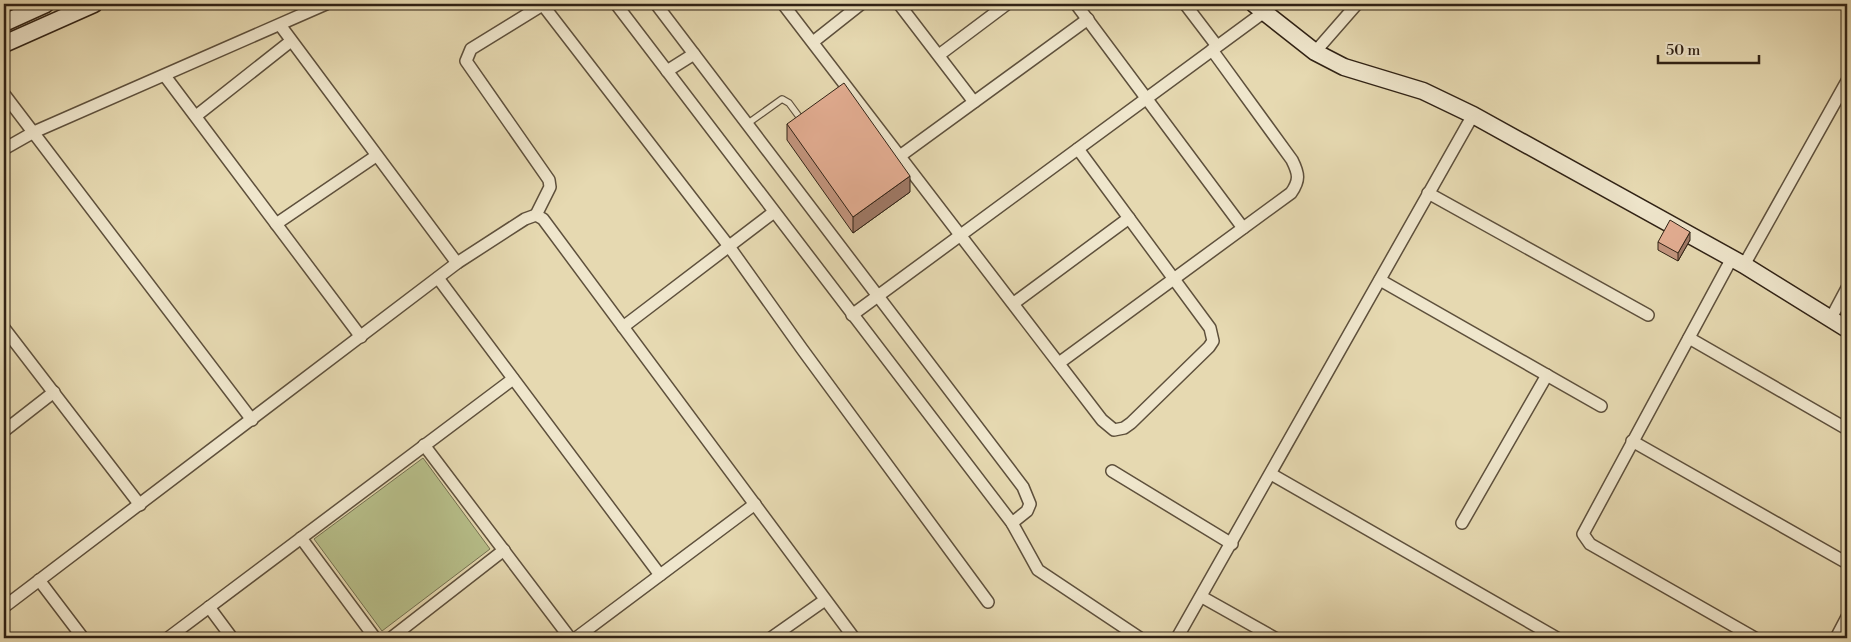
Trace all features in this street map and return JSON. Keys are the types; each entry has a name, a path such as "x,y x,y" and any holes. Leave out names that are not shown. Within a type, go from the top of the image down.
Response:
{"street":[{"path":"4,23 46,4"},
{"path":"4,44 94,4"},
{"path":"4,149 34,132 326,4"},
{"path":"4,607 457,263 525,219 536,215 550,187 549,180 466,61 471,48 543,4 728,245 988,602"},
{"path":"616,4 1012,523 1038,570 1140,638"},
{"path":"656,4 1023,487 1030,504 1027,511 1012,523"},
{"path":"783,4 1108,427 1114,430 1124,428 1213,341 1210,328 1078,149"},
{"path":"813,42 861,4"},
{"path":"899,4 974,102"},
{"path":"938,56 1007,4"},
{"path":"1076,4 1242,228"},
{"path":"1060,363 1291,192 1298,182 1299,174 1292,160 1185,4"},
{"path":"1315,52 1357,4"},
{"path":"852,315 1215,48 1259,8 1315,52 1344,67 1423,91 1473,115 1738,261 1847,329"},
{"path":"900,156 1088,19"},
{"path":"280,25 457,263"},
{"path":"196,116 291,42"},
{"path":"667,71 694,54"},
{"path":"165,76 361,337"},
{"path":"1755,638 1585,540 1583,534 1585,527 1689,338 1847,81"},
{"path":"4,94 252,420"},
{"path":"1177,638 1232,544 1473,115"},
{"path":"276,224 376,156"},
{"path":"1428,193 1648,315"},
{"path":"623,326 774,212"},
{"path":"536,215 543,219 854,638"},
{"path":"1014,303 1129,218"},
{"path":"438,278 660,575"},
{"path":"1380,280 1601,406"},
{"path":"1830,320 1847,288"},
{"path":"4,328 140,505"},
{"path":"1689,338 1847,428"},
{"path":"1462,523 1547,375"},
{"path":"168,638 513,379"},
{"path":"4,431 54,392"},
{"path":"1632,441 1847,563"},
{"path":"424,445 570,638"},
{"path":"1112,471 1232,544"},
{"path":"1271,474 1542,635 1557,638"},
{"path":"576,638 755,504"},
{"path":"300,538 375,638"},
{"path":"392,638 504,550"},
{"path":"39,580 83,638"},
{"path":"1202,597 1275,638"},
{"path":"771,638 825,600"},
{"path":"209,607 232,638"},
{"path":"1836,638 1847,617"}],"lane":[{"path":"747,124 782,99 789,103 803,122"}],"green space":[{"path":"423,458 490,549 382,631 314,539"}],"building":[{"path":"844,83 910,176 853,217 787,124"},
{"path":"1670,220 1690,232 1678,253 1658,242"}]}
